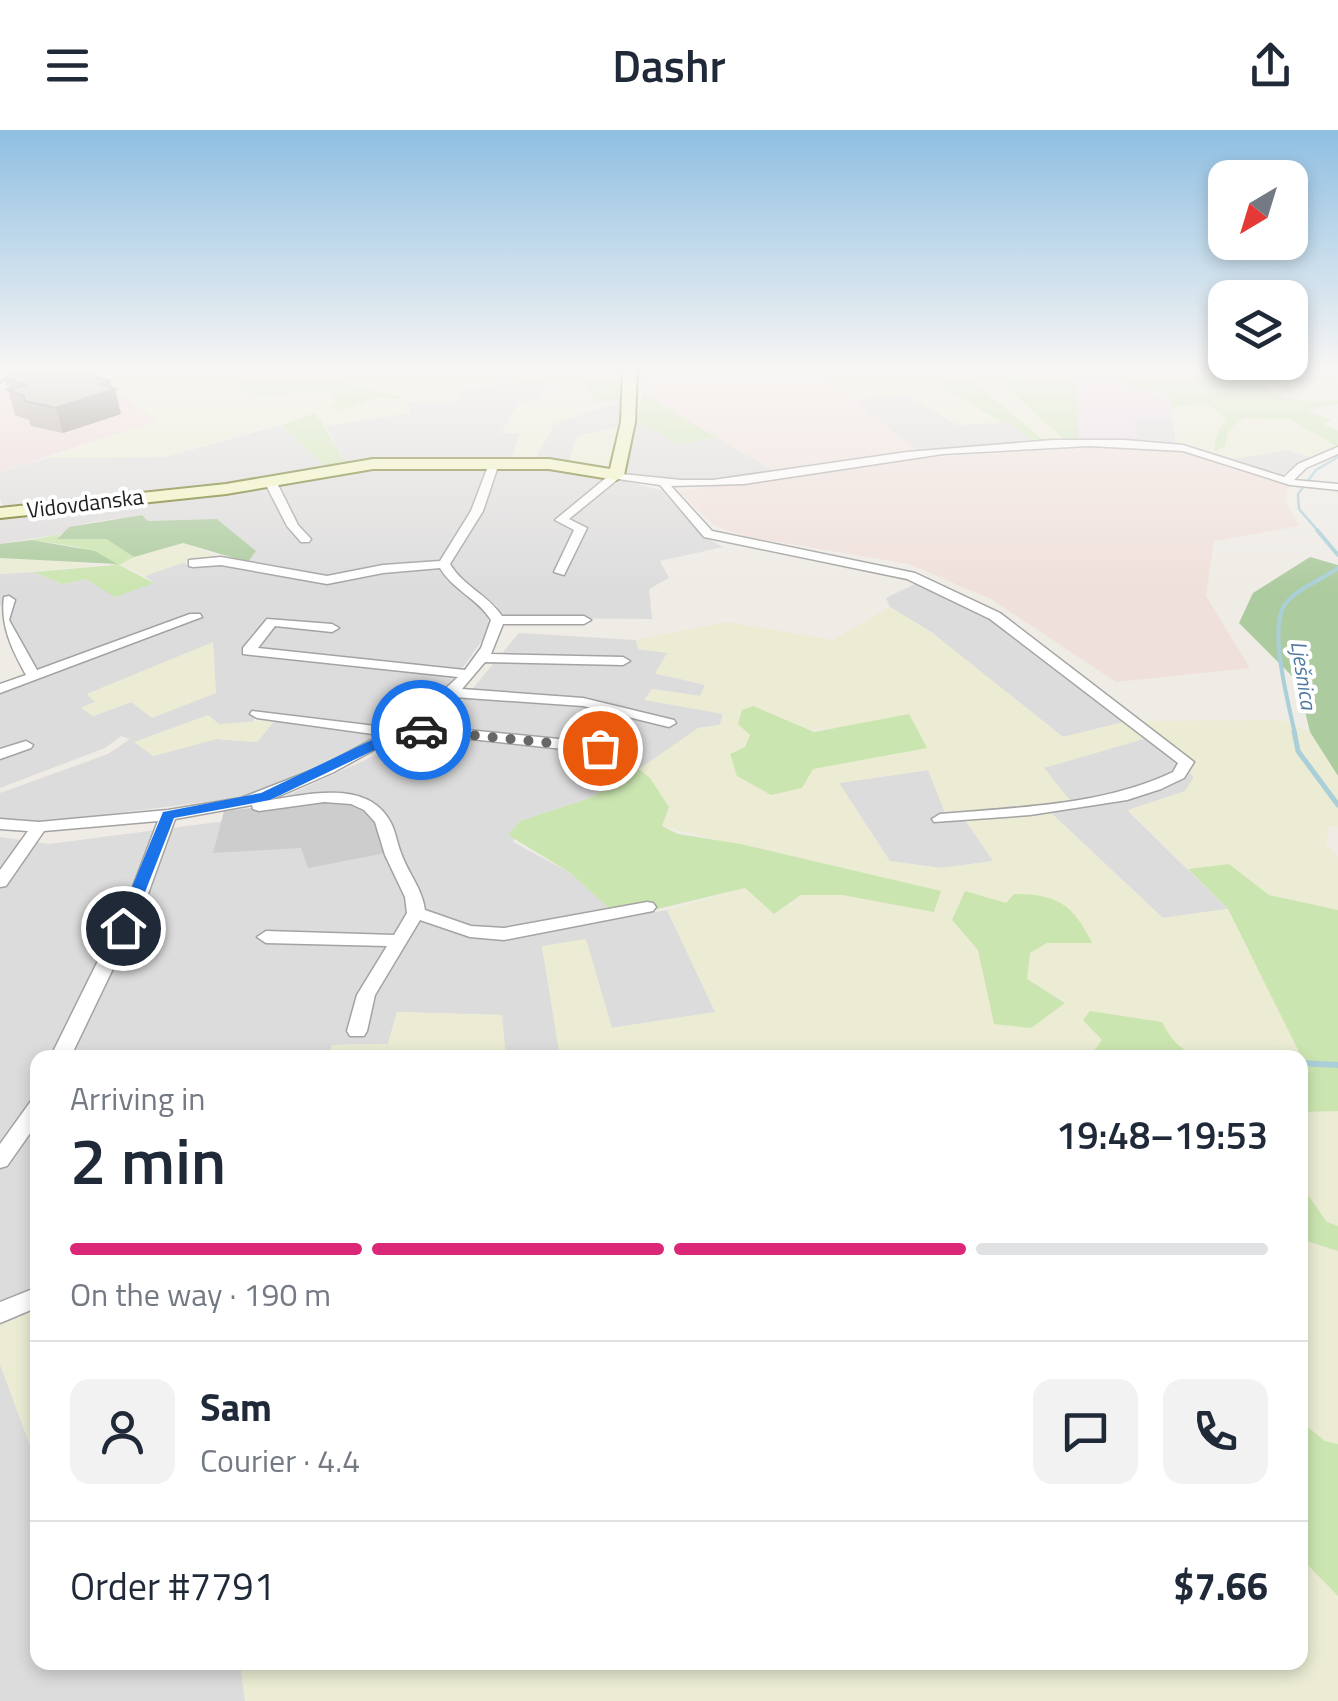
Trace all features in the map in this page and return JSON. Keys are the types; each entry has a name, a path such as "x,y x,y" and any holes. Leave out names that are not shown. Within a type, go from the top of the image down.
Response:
{"street":[{"path":"560,572 581,528 561,520 616,475 623,443"},
{"name":"Vidovdanska","path":"0,513 270,480 362,464 567,466 664,486 718,485 945,452 1122,443"},
{"name":"Vidovdanska","path":"1131,443 1193,450 1292,481 1338,488"},
{"path":"1292,481 1302,466 1338,450"},
{"path":"444,564 477,511 494,463"},
{"path":"270,480 283,500 287,521 305,540"},
{"path":"664,486 708,534 911,576 995,616 1186,762 1179,774 1140,791 1046,808 940,819"},
{"path":"192,563 221,561 327,580 383,568 444,564"},
{"path":"444,564 454,579 487,603 498,620"},
{"path":"9,600 2,620 34,677"},
{"path":"0,689 196,617"},
{"path":"498,620 584,620"},
{"path":"224,807 265,797 403,731 450,692 480,658 498,620"},
{"path":"332,628 272,622 248,651 466,674"},
{"path":"480,658 622,662"},
{"path":"450,692 583,702 669,723"},
{"path":"258,714 600,748"},
{"path":"0,754 26,745"},
{"path":"0,824 39,827 316,798 364,804 378,814 385,826 392,854 417,898 416,913 366,995 357,1031"},
{"path":"64,1050 136,902 168,815"},
{"path":"0,882 39,827"},
{"path":"416,913 482,936 647,907"},
{"path":"266,937 398,941"},
{"path":"0,1160 30,1117"},
{"path":"0,1313 30,1300"}],"shaded area":[{"path":"0,443 87,443 0,472"},
{"path":"215,443 301,443 324,465 216,487 4,509 0,499 0,472 48,458 165,457"},
{"path":"335,443 517,443 511,460 346,463"},
{"path":"544,443 575,443 569,461 535,459"},
{"path":"630,443 727,443 776,472 709,483 631,476 624,469"},
{"path":"727,443 908,443 918,451 776,472"},
{"path":"908,443 1031,443 918,451"},
{"path":"1127,446 1208,455 1289,484 1285,500 1299,526 1214,541 1206,596 1250,668 1116,682 991,599 909,564 748,537 715,526 678,491 898,459"},
{"path":"1287,450 1311,457 1282,475 1233,459"},
{"path":"489,466 460,533 438,562 325,577 248,562 256,551 217,519 148,521 142,515 86,523 60,534 0,544 0,517 268,485 281,503 284,526 303,542 309,541 293,526 284,495 275,483 339,469"},
{"path":"497,466 550,468 609,477 557,520 575,529 556,574 564,574 585,529 564,521 617,479 661,490 701,535 723,547 660,561 669,578 649,589 652,619 502,618 497,606 449,567 491,491"},
{"path":"184,562 188,566 216,563 326,582 437,567 483,606 491,628 461,670 255,648 275,625 334,631 337,627 269,620 243,653 458,676 396,729 256,711 252,725 219,724 153,756 216,739 257,742 275,720 388,734 259,795 39,823 0,818 0,793 108,754 130,739 121,736 105,748 0,788 0,692 202,617 198,614 38,674 8,625 6,599 0,606 0,574 33,572 63,584 86,579 153,582 145,576","holes":["213,643 213,654 131,702 93,716 82,707 96,702 87,694"]},
{"path":"917,583 994,620 1128,721 1063,737 931,632 890,607 886,598"},
{"path":"519,633 636,640 639,649 668,653 656,674 705,684 705,692 700,696 652,689 723,713 720,725 698,728 678,745 590,798 520,821 513,842 569,872 620,918 667,910 716,1012 611,1028 586,940 542,947 560,1050 505,1050 501,1015 397,1012 388,1044 332,1045 331,1050 30,1050 30,1310 0,1320 0,837 49,844 233,820 374,756 458,706"},
{"path":"1150,737 1194,777 1186,791 1128,811 1228,909 1163,918 1050,812 1076,808 1043,767"},
{"path":"928,770 948,820 965,820 994,861 941,868 889,861 839,783"},
{"path":"322,800 356,805 371,815 386,853 308,868 301,848 213,853 224,811"},
{"path":"0,1364 30,1445 30,1670 241,1670 245,1701 0,1701"}],"green space":[{"path":"90,443 212,443 165,457 48,458"},
{"path":"301,443 334,443 346,463 324,465"},
{"path":"517,443 544,443 535,459 511,460"},
{"path":"575,443 617,443 610,467 569,461"},
{"path":"1215,443 1215,451 1226,443 1330,443 1336,447 1311,457 1287,450 1233,459 1176,444"},
{"path":"142,515 148,521 217,519 256,551 248,562 183,543 134,557 106,539 57,539 69,527"},
{"path":"60,534 58,539 106,539 134,557 119,565 154,583 115,597 86,579 63,584 33,572 115,565 78,547 31,540"},
{"path":"31,540 95,551 117,564 0,558 0,544"},
{"path":"183,543 220,557 184,562 145,576 117,564 152,548"},
{"path":"1310,557 1338,565 1338,776 1310,732 1298,682 1239,623 1253,593"},
{"path":"0,558 62,561 94,566 0,574"},
{"path":"890,607 931,632 1063,737 1128,721 1282,720 1310,732 1338,776 1338,827 1329,826 1326,844 1338,857 1338,910 1269,895 1229,864 1188,869 1128,810 1185,791 1194,777 1151,737 1044,768 1077,809 1051,813 1162,918 1228,909 1298,1050 1184,1050 1174,1045 1102,1040 1094,1050 559,1050 542,946 586,939 612,1028 715,1012 667,910 745,888 790,905 801,895 842,895 934,912 857,874 661,826 650,778 639,769 698,728 720,725 723,714 644,700 652,689 700,696 705,685 655,673 667,653 638,649 636,640 727,622 833,640","holes":["847,727 926,748 813,769 771,795 737,775 730,754 745,747 750,735","928,770 948,820 965,820 993,861 941,868 890,861 839,783","965,892 1006,903 1092,942 1047,943 1029,953 1027,979 1064,1002 995,1024 978,950 952,920"]},
{"path":"213,642 216,693 152,718 131,702 93,716 81,708 95,702 87,694"},
{"path":"753,706 814,732 909,714 927,748 813,769 802,788 771,795 737,776 730,754 745,747 750,735 738,724 742,710"},
{"path":"208,715 219,724 275,720 257,742 216,739 153,756 134,742"},
{"path":"639,769 650,778 669,807 662,826 678,834 741,844 941,891 934,912 842,895 801,895 774,914 745,888 620,918 569,872 508,835 520,821 590,798"},
{"path":"1229,864 1269,895 1338,910 1338,1111 1308,1112 1308,1050 1298,1050 1228,909 1188,869"},
{"path":"965,891 1006,903 1014,894 1053,899 1078,919 1092,943 1047,943 1030,953 1027,979 1065,1003 1031,1028 994,1024 978,950 952,920"},
{"path":"1090,1011 1162,1022 1185,1050 1094,1050 1102,1040 1083,1020"},
{"path":"397,1012 502,1015 505,1050 331,1050 332,1045 388,1044"},
{"path":"1338,1111 1338,1226 1327,1222 1308,1195 1308,1112"},
{"path":"1308,1195 1327,1222 1338,1226 1338,1251 1308,1242"},
{"path":"1308,1242 1338,1251 1338,1444 1325,1441 1308,1427"},
{"path":"30,1310 30,1445 0,1364 0,1320"},
{"path":"1308,1427 1325,1441 1338,1444 1338,1596 1308,1565"},
{"path":"1308,1565 1338,1596 1338,1701 245,1701 241,1670 1308,1670"}],"waterway":[{"name":"Lješnica","path":"1319,532 1299,509 1298,494 1316,470 1338,457"},
{"name":"Lješnica","path":"1317,530 1338,555"},
{"name":"Lješnica","path":"1295,734 1281,667 1281,614 1297,592 1338,568"},
{"name":"Lješnica","path":"1294,731 1298,751 1338,805"},
{"name":"Lješnica","path":"1308,1063 1338,1065"}],"way so far":[{"path":"421,730 600,748"}],"route":[{"path":"123,928 168,815 265,797 408,728 421,730"}]}
